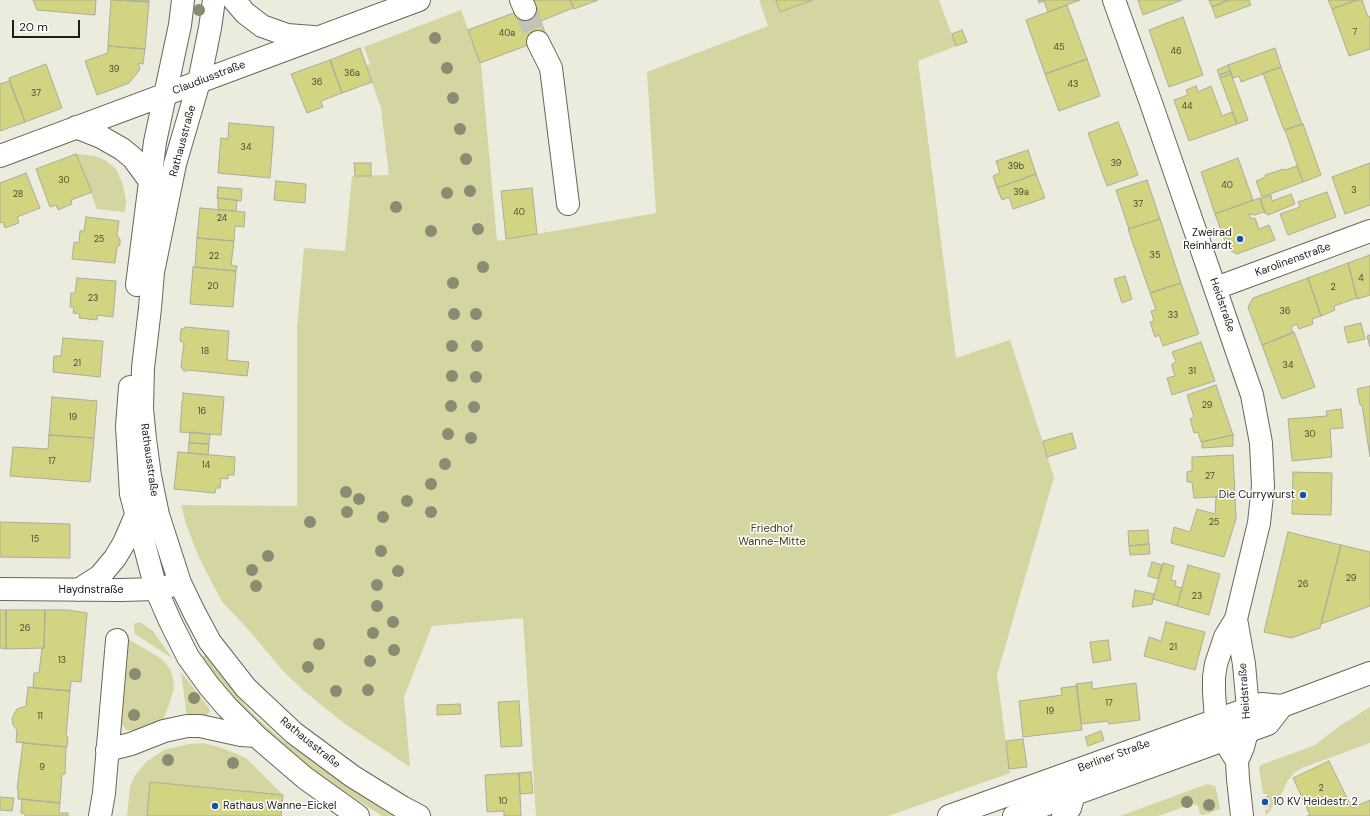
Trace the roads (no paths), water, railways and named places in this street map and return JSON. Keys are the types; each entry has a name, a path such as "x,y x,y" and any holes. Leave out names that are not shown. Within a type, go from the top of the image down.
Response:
{"street":[{"name":"Rathausstraße","path":"183,0 180,25 155,142 136,304 127,426 131,494 156,589 188,657 218,697 256,736 305,778 358,816"},
{"name":"Rathausstraße","path":"214,0 199,82 177,158 153,272 143,368 142,409 150,476 158,515 180,583 194,612 210,642 246,688 294,733 352,776 419,816"},
{"path":"234,0 245,13 262,26 287,35 318,37"},
{"name":"Claudiusstraße","path":"0,156 419,0"},
{"name":"Heidstraße","path":"1114,0 1216,288 1252,395 1261,443 1263,486 1259,523 1236,619 1225,637 1216,664 1214,677 1216,720 1224,740 1237,761"},
{"path":"538,42 551,68 568,204"},
{"path":"76,127 101,137 122,149 133,158 150,181"},
{"name":"Karolinenstraße","path":"1216,288 1370,231"},
{"path":"78,590 100,576 115,558 136,515"},
{"name":"Haydnstraße","path":"0,589 156,589 180,583"},
{"name":"Heidstraße","path":"1236,619 1243,657 1248,709 1247,732 1237,761 1242,816"},
{"path":"100,816 117,640"},
{"name":"Berliner Straße","path":"949,816 1261,704 1282,706 1370,673"},
{"name":"Berliner Straße","path":"1014,816 1268,724 1282,706"},
{"path":"107,750 131,744 164,731 187,726 200,726 256,736"},
{"path":"1064,816 1070,808 1074,794"}],"tunnel":[{"path":"525,9 538,42"}],"place":[{"name":"Zweirad Reinhardt","path":"1240,239"},
{"name":"Die Currywurst","path":"1303,495"},
{"name":"10 KV Heidestr. 2","path":"1265,802"},
{"name":"Rathaus Wanne-Eickel","path":"215,806"}],"park label":[{"name":"Friedhof Wanne-Mitte","path":"772,535"}]}
